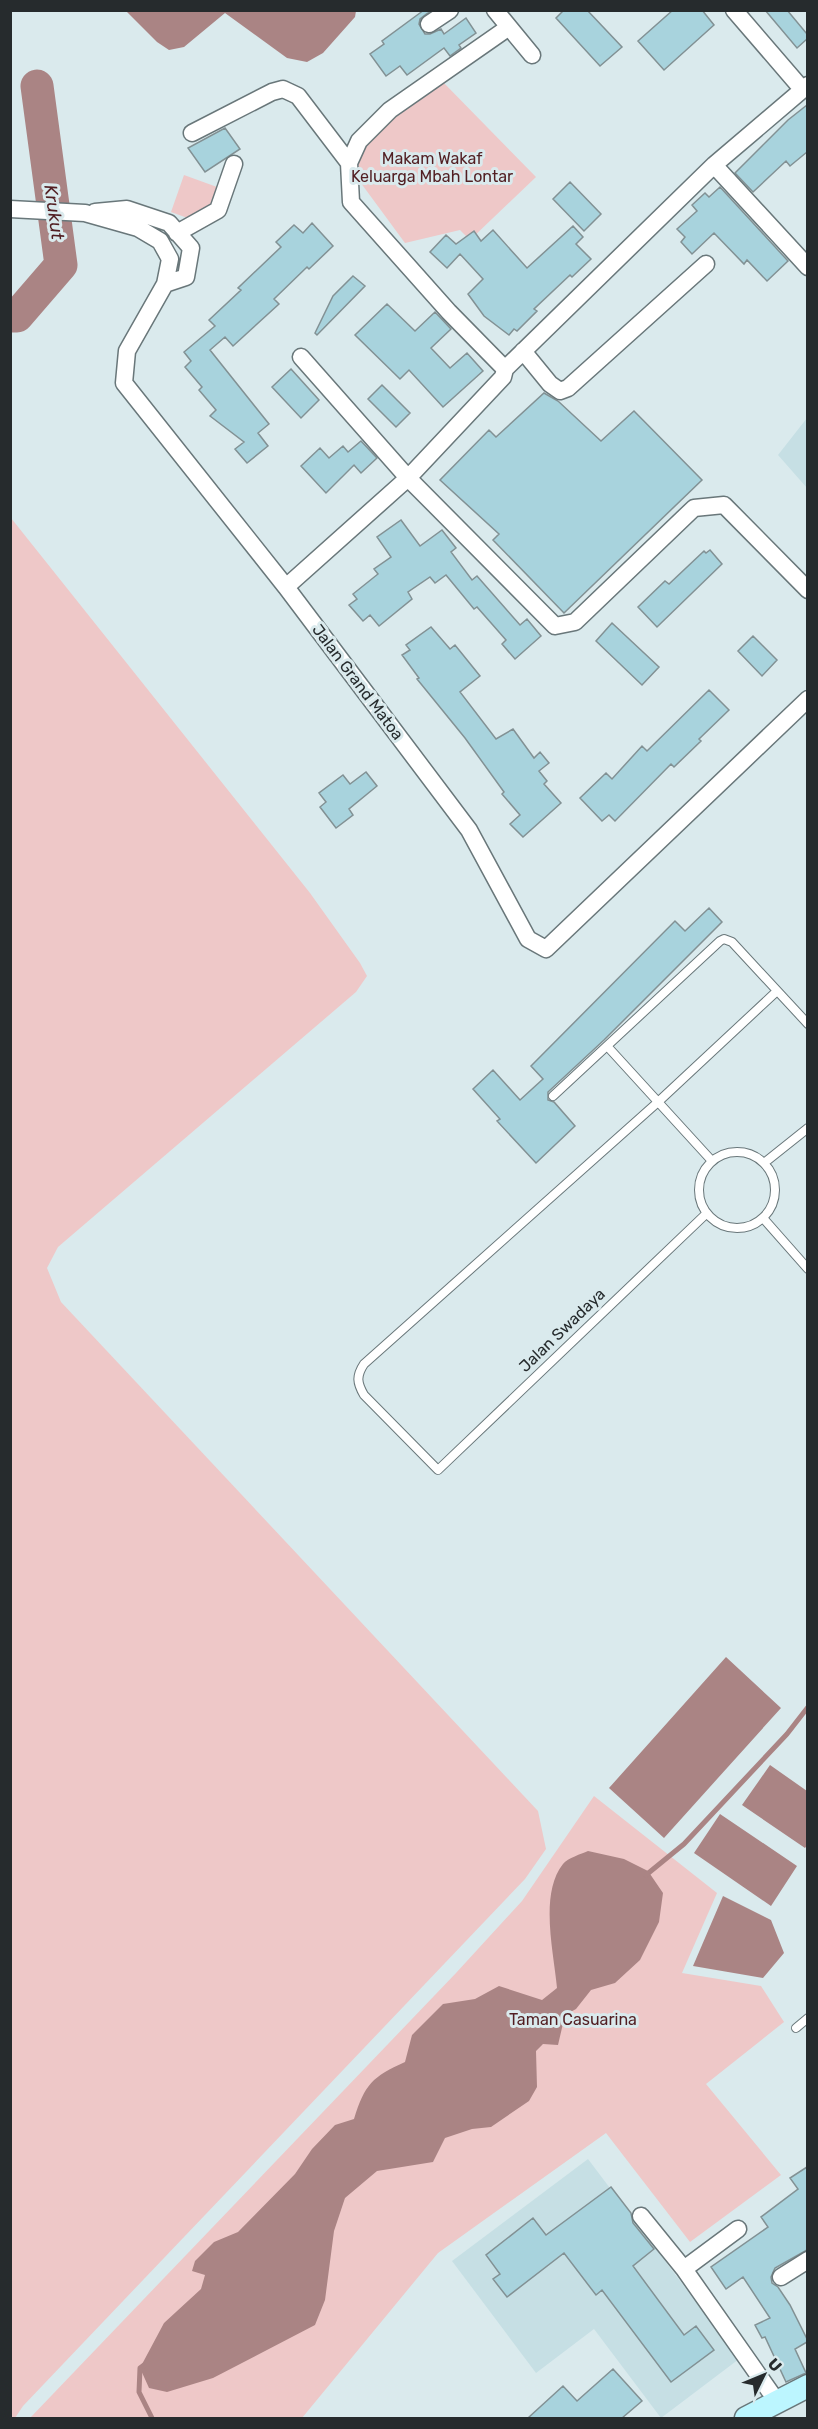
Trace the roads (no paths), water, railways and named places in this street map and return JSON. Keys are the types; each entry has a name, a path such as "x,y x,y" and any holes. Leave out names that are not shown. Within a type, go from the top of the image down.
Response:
{"main road":[{"path":"746,2418 807,2386"}],"street":[{"path":"429,24 450,10"},
{"path":"495,10 532,55"},
{"path":"286,587 408,478 503,377 505,369 714,165 805,87 734,10"},
{"path":"505,369 449,312 351,202 349,163 359,141 390,111 509,27"},
{"path":"192,133 272,92 283,89 298,96 349,163"},
{"path":"177,233 218,210 234,164"},
{"path":"714,165 807,267"},
{"name":"Jalan Grand Matoa","path":"10,208 85,213 138,228 160,241 170,259 165,284 127,351 124,383 286,587 469,830 528,939 546,949 807,699"},
{"path":"85,213 127,208 169,223 191,248 186,277 165,284"},
{"path":"523,351 550,384 560,391 568,388 706,264"},
{"path":"302,357 408,478 555,626 575,622 694,508 724,505 807,590"},
{"path":"641,2216 684,2269 777,2403"},
{"path":"684,2269 738,2229"},
{"path":"782,2277 807,2260"}],"lane":[{"path":"553,1096 724,939 732,942 807,1024"},
{"path":"658,1102 777,991"},
{"path":"607,1046 712,1161"},
{"name":"Jalan Swadaya","path":"658,1102 364,1364 358,1374 358,1384 364,1395 438,1470 707,1213"},
{"path":"764,1164 807,1128"},
{"path":"739,1152 753,1155 764,1164 772,1176 775,1191 772,1205 763,1218 749,1226 734,1228 719,1223 707,1213 700,1200 699,1186 703,1172 712,1161 724,1154 739,1152"},
{"path":"763,1218 807,1269"},
{"path":"796,2028 807,2018"}],"waterway":[{"name":"Krukut","path":"10,316 17,316 61,265 37,86"},
{"path":"646,1875 684,1844 787,1734 808,1707"},
{"path":"144,2365 140,2368 139,2392 152,2418"}],"park label":[{"name":"Makam Wakaf Keluarga Mbah Lontar","path":"432,167"},
{"name":"Taman Casuarina","path":"573,2019"}]}
